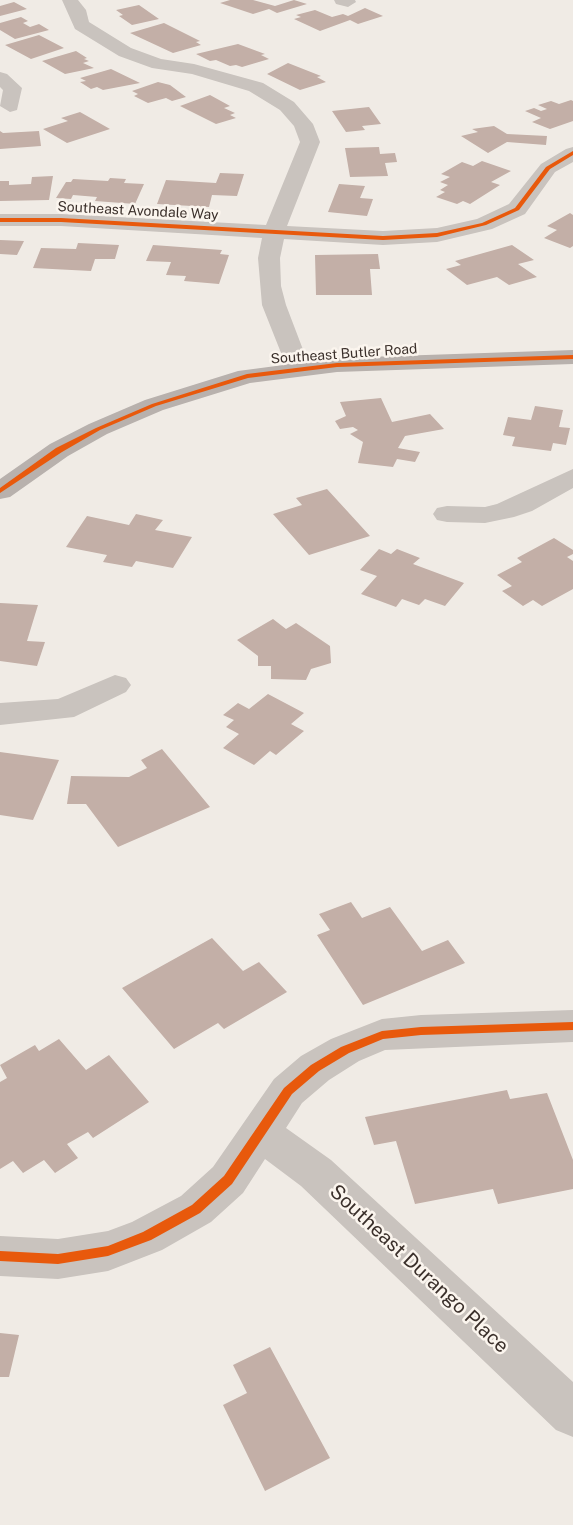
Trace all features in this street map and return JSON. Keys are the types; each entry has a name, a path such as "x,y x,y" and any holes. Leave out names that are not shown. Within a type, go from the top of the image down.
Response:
{"main road":[{"name":"Southeast Butler Road","path":"0,491 59,450 129,415 218,384 298,368 573,357"}],"street":[{"path":"70,0 77,10 81,25 125,51 158,64 194,69 256,87 287,106 303,124 310,142 274,232 269,258 270,286 274,305 298,368"},
{"path":"0,78 13,88 10,106"},
{"name":"Southeast Avondale Way","path":"0,220 61,220 383,238 437,235 461,231 502,218 517,209 548,168 573,153"},
{"path":"447,514 485,515 504,511 522,505 573,477"},
{"path":"0,714 63,709 116,685"},
{"path":"0,1256 58,1258 108,1251 147,1236 196,1209 228,1180 288,1091 315,1068 345,1050 382,1035 421,1031 573,1026"},
{"name":"Southeast Durango Place","path":"260,1132 316,1173 573,1414"}],"building":[{"path":"230,0 253,0 275,6 294,0 307,4 277,13 269,9 253,14 220,3"},
{"path":"14,2 27,9 0,16 0,6"},
{"path":"139,5 159,19 132,25 119,16 123,15 116,10"},
{"path":"365,8 383,16 358,24 350,20 320,31 294,19 301,17 296,15 315,10 332,17 343,14 348,16"},
{"path":"21,17 28,21 23,23 30,27 39,24 49,30 15,39 0,30 0,23"},
{"path":"164,23 200,41 196,42 201,45 173,53 130,33"},
{"path":"39,35 64,48 31,59 5,45"},
{"path":"238,44 265,54 261,55 269,59 242,67 230,66 216,60 210,61 196,54"},
{"path":"76,51 89,61 83,63 94,68 65,74 42,61"},
{"path":"288,63 321,76 317,77 326,82 300,90 267,74"},
{"path":"111,69 140,83 103,90 97,87 91,89 80,82 86,81 80,78"},
{"path":"158,82 170,85 186,97 172,101 166,98 148,103 134,96 138,94 132,91"},
{"path":"210,95 230,106 224,108 235,113 230,115 236,118 216,124 180,106"},
{"path":"551,101 559,104 573,101 573,121 550,129 532,122 541,118 525,111 534,108 541,111 547,109 538,105"},
{"path":"369,107 381,124 362,126 365,130 346,132 332,111"},
{"path":"80,112 110,129 67,143 43,129 68,121 61,118"},
{"path":"494,126 507,134 547,136 546,145 507,142 488,153 461,136 478,132 472,129"},
{"path":"0,131 3,133 39,131 41,146 0,149"},
{"path":"379,147 380,154 395,153 397,162 385,163 388,176 350,177 345,148"},
{"path":"482,161 511,171 491,182 500,185 470,204 463,201 457,204 436,197 445,192 440,190 448,185 440,182 450,177 441,174 462,162 473,166"},
{"path":"220,173 244,174 237,196 212,195 209,207 157,204 166,180 216,183"},
{"path":"53,176 49,200 0,201 0,181 9,181 9,185 31,184 32,177"},
{"path":"110,178 126,179 124,183 144,184 135,204 95,201 97,197 73,195 71,199 56,198 66,182 71,182 73,179 108,181"},
{"path":"339,184 365,186 360,198 373,199 367,216 328,212"},
{"path":"570,213 573,215 573,246 570,248 544,238 557,230 547,226"},
{"path":"0,240 24,241 17,255 0,254"},
{"path":"78,243 119,245 115,259 95,259 91,271 33,268 41,248 76,249"},
{"path":"153,245 222,250 220,254 229,255 219,284 184,281 186,276 166,275 171,262 146,261"},
{"path":"512,245 534,260 518,264 537,277 509,285 497,277 467,285 446,269 461,265 455,261"},
{"path":"378,254 380,269 370,269 372,295 316,295 315,255"},
{"path":"381,398 392,422 430,414 444,429 405,436 398,448 420,452 415,462 397,459 393,467 358,463 363,442 350,434 358,430 353,427 340,429 335,421 346,416 340,402"},
{"path":"535,406 563,410 559,427 570,428 566,445 553,443 551,451 512,446 515,437 503,435 508,417 531,420"},
{"path":"327,489 370,536 309,555 273,514 302,505 296,498"},
{"path":"136,514 163,520 155,530 192,537 173,568 136,561 132,567 103,562 107,555 66,547 87,516 129,525"},
{"path":"554,538 573,550 573,554 567,557 573,561 573,589 542,606 533,600 523,606 502,591 512,586 497,575 522,562 517,558"},
{"path":"379,549 391,554 397,549 420,558 413,564 464,583 445,606 425,599 419,605 402,599 396,607 361,594 377,576 360,570"},
{"path":"0,603 38,605 27,641 45,642 37,666 0,661"},
{"path":"273,619 286,629 296,623 330,646 331,663 311,669 306,680 271,679 271,666 258,666 258,656 237,640"},
{"path":"268,694 304,713 291,724 304,731 276,755 270,751 254,765 223,748 239,734 226,727 234,720 223,715 238,703 249,709"},
{"path":"162,749 210,807 118,847 86,804 67,804 71,776 129,777 147,768 141,760"},
{"path":"0,752 59,760 33,820 0,815"},
{"path":"351,902 362,918 390,907 422,951 448,940 465,963 363,1005 317,935 330,930 319,914"},
{"path":"212,938 243,971 259,962 287,992 224,1029 218,1023 174,1049 122,988"},
{"path":"59,1039 86,1070 109,1055 149,1102 93,1138 88,1132 67,1144 78,1158 55,1173 44,1160 23,1173 13,1161 0,1169 0,1082 7,1078 0,1065 35,1045 39,1051"},
{"path":"507,1090 510,1099 547,1093 573,1160 573,1189 498,1204 493,1189 415,1204 396,1141 374,1145 365,1117"},
{"path":"0,1333 19,1335 9,1377 0,1377"},
{"path":"270,1347 330,1458 265,1491 223,1405 247,1393 233,1365"}],"cycle path":[{"path":"0,220 61,220 383,238 437,235 484,224 517,209 548,168 573,153"},
{"path":"0,491 59,450 98,429 154,405 247,376 337,365 573,357"},
{"path":"0,1256 58,1259 108,1251 147,1236 196,1209 228,1180 288,1091 315,1068 345,1050 382,1035 421,1031 573,1026"}]}
